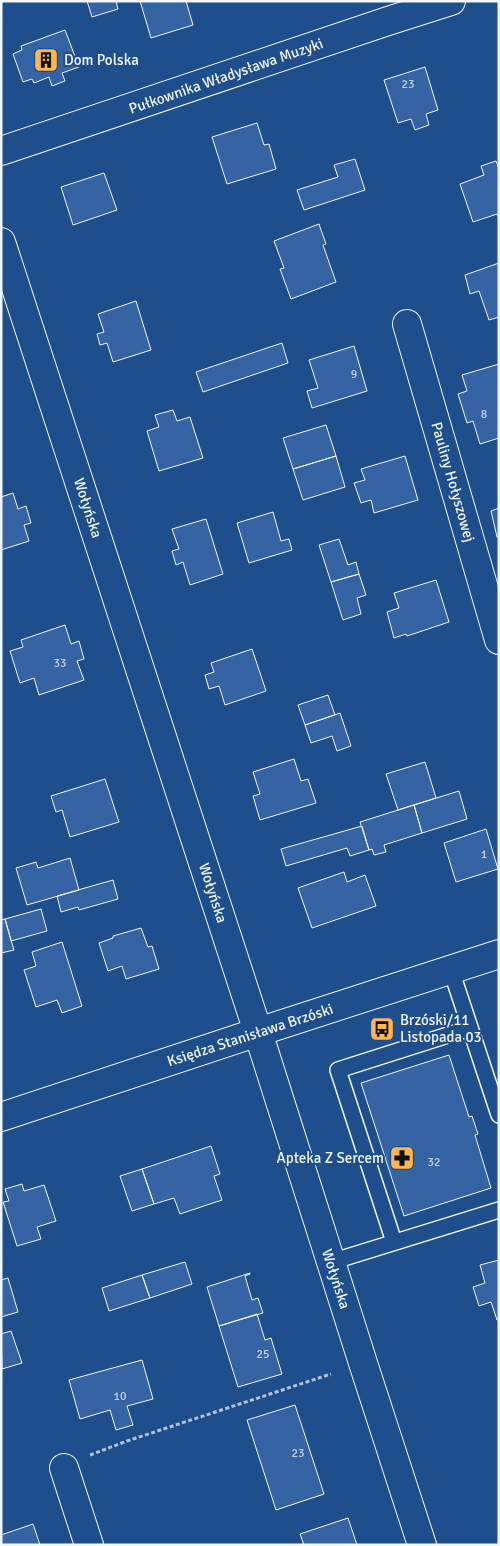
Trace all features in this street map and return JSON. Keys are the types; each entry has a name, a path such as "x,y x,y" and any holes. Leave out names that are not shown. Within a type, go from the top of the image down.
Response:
{"street":[{"name":"Pułkownika Władysława Muzyki","path":"1,151 385,11 451,1"},
{"name":"Wołyńska","path":"1,242 258,1032 422,1545"},
{"name":"Pauliny Hołyszowej","path":"406,324 499,640"},
{"name":"Księdza Stanisława Brzóski","path":"1,1117 499,954"},
{"path":"64,1468 89,1545"}],"lane":[{"path":"451,970 499,1115"},
{"path":"394,1242 338,1070 470,1028"},
{"path":"331,1262 499,1210"}],"path":[{"path":"64,1468 95,1453 127,1441 331,1374"}],"building":[{"path":"87,1 116,1 118,9 92,17"},
{"path":"140,1 186,1 193,25 151,38"},
{"name":"Dom Polska","path":"65,30 79,67 62,73 65,81 52,86 49,77 34,83 32,79 23,82 13,54 22,50 21,46"},
{"path":"425,67 438,110 426,114 429,125 415,130 411,119 398,123 384,80"},
{"path":"257,123 264,145 269,144 276,169 227,184 212,137"},
{"path":"355,159 365,190 304,210 297,190 338,177 334,165"},
{"path":"496,161 499,169 499,218 497,214 473,222 460,184 484,175 481,166"},
{"path":"104,173 117,210 73,225 61,187"},
{"path":"319,224 326,244 323,245 336,282 291,299 280,269 284,268 274,241"},
{"path":"499,263 499,317 489,320 479,291 470,294 465,275"},
{"path":"136,301 151,350 113,362 107,343 100,345 97,334 104,332 98,314"},
{"path":"282,343 288,363 203,392 196,372"},
{"path":"354,346 367,391 312,408 307,391 318,388 309,360"},
{"path":"499,364 499,438 480,444 473,421 467,423 458,394 467,391 462,375"},
{"path":"173,410 177,421 190,417 203,458 159,471 147,431 159,427 155,415"},
{"path":"326,425 336,456 293,469 283,438"},
{"path":"336,456 345,487 303,500 293,469"},
{"path":"405,456 418,500 374,513 371,500 361,503 354,483 365,480 361,469"},
{"path":"13,493 18,509 26,506 31,523 24,525 29,541 1,550 1,497"},
{"path":"499,508 499,537 497,537 491,511"},
{"path":"273,512 281,541 289,539 292,550 249,563 237,523"},
{"path":"206,519 223,574 190,585 183,562 176,565 172,551 179,549 172,529"},
{"path":"339,539 348,565 356,562 359,574 331,582 319,545"},
{"path":"359,574 366,595 357,598 361,614 343,620 331,582"},
{"path":"436,580 449,622 407,636 406,634 394,638 387,612 399,608 394,593"},
{"path":"65,625 71,644 79,641 84,659 77,661 84,680 39,695 34,678 20,683 10,651 23,647 21,640"},
{"path":"252,649 266,691 225,705 219,686 209,689 205,675 214,672 211,663"},
{"path":"328,695 335,715 305,725 298,705"},
{"path":"340,713 351,746 337,751 332,736 311,743 305,725"},
{"path":"294,759 301,781 308,779 316,803 260,820 253,796 260,794 253,772"},
{"path":"425,762 436,798 398,810 386,774"},
{"path":"105,779 119,822 70,837 62,810 56,812 51,796"},
{"path":"459,791 467,819 422,833 414,805"},
{"path":"414,805 422,833 384,845 386,852 374,855 372,849 369,850 360,822"},
{"path":"362,826 369,850 350,856 347,848 286,866 281,849"},
{"path":"486,829 498,869 456,882 444,843"},
{"path":"70,858 79,890 27,905 16,868 36,862 38,868"},
{"path":"344,872 347,882 365,875 376,906 312,928 298,888"},
{"path":"113,880 118,899 79,910 78,907 61,912 57,896"},
{"path":"41,909 47,931 11,941 5,919"},
{"path":"5,919 14,950 1,953 1,920"},
{"path":"141,928 148,947 152,946 159,969 126,979 122,966 108,971 99,943 113,938 113,936"},
{"path":"62,942 82,1006 62,1013 57,1000 36,1007 24,970 36,966 32,952"},
{"path":"449,1055 469,1117 472,1116 478,1134 475,1135 491,1188 404,1216 361,1083"},
{"path":"211,1146 220,1174 214,1176 222,1200 180,1214 174,1198 154,1204 142,1169"},
{"path":"142,1169 154,1204 132,1211 120,1176"},
{"path":"22,1184 24,1191 44,1185 56,1221 37,1227 41,1239 17,1246 3,1202 9,1201 5,1189"},
{"path":"499,1260 499,1320 497,1320 491,1302 479,1306 473,1287 485,1283 480,1265"},
{"path":"185,1262 192,1284 150,1298 142,1275"},
{"path":"250,1273 245,1276 252,1300 258,1298 263,1313 219,1326 207,1287"},
{"path":"142,1275 150,1298 109,1311 102,1288"},
{"path":"8,1278 18,1312 1,1317 1,1280"},
{"path":"257,1314 265,1340 271,1338 282,1374 238,1387 219,1326"},
{"path":"11,1331 22,1363 2,1369 1,1334"},
{"path":"142,1360 153,1399 127,1406 133,1425 116,1430 110,1410 80,1419 69,1380"},
{"path":"295,1405 324,1494 276,1510 247,1420"},
{"path":"348,1518 357,1545 304,1545 300,1534"},
{"path":"33,1524 40,1545 1,1545 1,1535"}],"place":[{"name":"Dom Polska","path":"46,60"},
{"name":"Brzóski/11 Listopada 03","path":"382,1029"},
{"name":"Apteka Z Sercem","path":"402,1158"}]}
